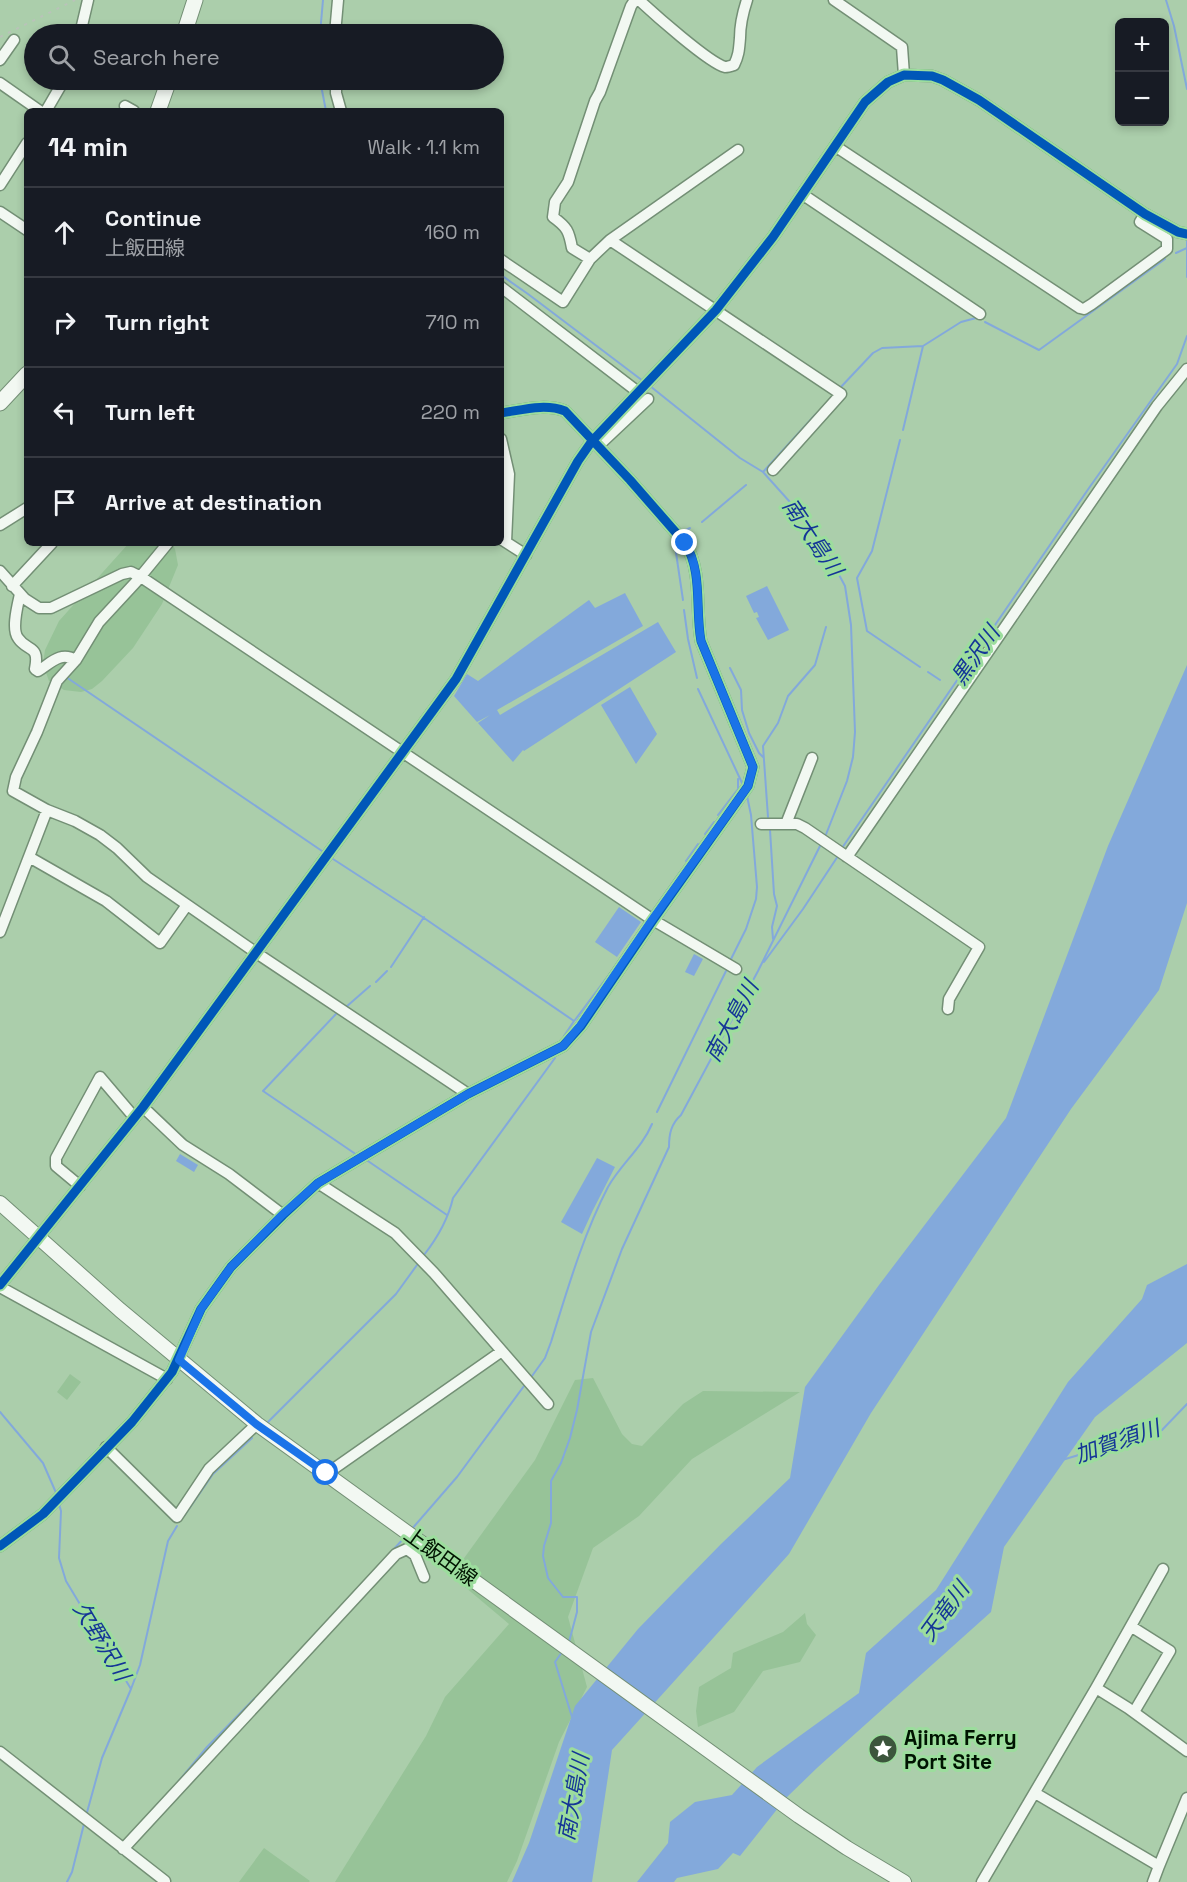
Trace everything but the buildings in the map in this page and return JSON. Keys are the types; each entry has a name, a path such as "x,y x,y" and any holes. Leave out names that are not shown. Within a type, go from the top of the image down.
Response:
{"highway":[{"path":"187,24 195,0"},
{"path":"159,108 165,90"},
{"path":"0,404 24,377"}],"main road":[{"name":"上飯田線","path":"0,1203 120,1310 256,1424 799,1816 904,1882"}],"street":[{"path":"82,24 88,0"},
{"path":"335,24 338,0"},
{"path":"590,259 572,248 569,232 553,217 555,202 568,182 595,101 631,6 637,0 708,57 725,66 734,65 740,54 742,13 747,0"},
{"path":"834,0 902,47 904,75"},
{"path":"0,60 14,39"},
{"path":"167,1380 0,1286 142,1107 456,679 578,461 650,378 716,310 768,243 865,102 888,82 904,75 938,78 979,100 1144,214 1183,233"},
{"path":"0,83 36,108"},
{"path":"48,108 58,90"},
{"path":"336,90 340,108"},
{"path":"835,146 1084,309 1167,249 1167,239 1140,222 1144,214"},
{"path":"0,185 24,148"},
{"path":"504,262 563,302 590,259 610,240 738,150"},
{"path":"802,194 980,314"},
{"path":"0,212 24,228"},
{"path":"610,240 842,394 772,470"},
{"path":"504,289 639,391"},
{"path":"835,847 1099,490 1156,406 1187,369"},
{"path":"595,443 648,399"},
{"path":"0,1546 43,1514 132,1422 167,1380 179,1360 201,1309 231,1267 282,1215 318,1183 468,1094 563,1046 580,1026 652,920 748,786 753,767 701,641 695,566 685,543 565,411 545,406 504,413"},
{"path":"504,452 509,474 504,529"},
{"path":"0,525 24,510"},
{"path":"504,541 526,555"},
{"path":"50,546 16,590 15,631 19,640 35,653 37,657 35,669 38,671 56,658 67,656 76,660"},
{"path":"166,546 141,577 99,622 76,660 57,681 37,732 15,777 13,791 100,835 147,877 468,1094"},
{"path":"0,571 16,590 39,608 51,608 122,574 131,572 141,577 652,920 735,969"},
{"path":"786,824 813,758"},
{"path":"0,932 47,810"},
{"path":"761,824 797,824 835,847 979,947 949,999 948,1009"},
{"path":"29,857 106,901 160,943 187,905"},
{"path":"80,1186 56,1166 56,1158 100,1077 134,1117"},
{"path":"142,1107 183,1145 229,1174 282,1215"},
{"path":"318,1183 395,1233 434,1273 548,1404"},
{"path":"332,1470 502,1351"},
{"path":"106,1447 177,1517 209,1469 256,1424"},
{"path":"123,1849 396,1554 407,1549 415,1555 424,1577"},
{"path":"982,1882 1163,1569"},
{"path":"1131,1627 1170,1651 1134,1712"},
{"path":"1096,1688 1134,1712 1187,1751"},
{"path":"0,1752 165,1881"},
{"path":"1035,1793 1159,1866"},
{"path":"1153,1882 1187,1798"}],"green space":[{"path":"126,546 173,546 175,549 178,565 162,604 133,648 92,689 81,692 64,690 49,681 43,664 45,650 59,621"},
{"path":"70,1374 81,1382 67,1400 57,1392"},
{"path":"593,1378 622,1434 632,1444 642,1446 683,1404 703,1391 800,1392 692,1459 639,1516 593,1548 568,1617 587,1687 559,1742 517,1861 507,1882 335,1882 426,1736 445,1697 509,1624 465,1587 480,1573 462,1561 535,1460 575,1380"},
{"path":"805,1613 807,1624 816,1635 800,1662 763,1671 734,1712 698,1727 696,1711 699,1687 731,1668 733,1653 783,1632"},
{"path":"264,1848 310,1881 239,1882"}],"water":[{"path":"767,586 789,630 768,640 756,618 759,617 757,612 754,613 746,596"},
{"path":"625,593 643,626 497,710 500,715 658,622 676,652 523,750 513,762 478,723 490,715 477,722 454,696 467,674 478,681 589,600 595,608"},
{"path":"1187,665 1187,903 1159,990 1071,1109 871,1413 789,1554 612,1750 592,1882 512,1882 529,1843 575,1706 638,1629 721,1544 790,1478 805,1387 1006,1118 1108,846"},
{"path":"630,687 657,734 636,764 601,705"},
{"path":"619,907 641,922 617,957 595,942"},
{"path":"694,954 703,959 694,976 685,972"},
{"path":"180,1154 198,1165 194,1172 176,1161"},
{"path":"597,1158 615,1167 582,1234 561,1222"},
{"name":"天竜川","path":"1187,1264 1187,1343 1095,1417 1004,1547 991,1612 786,1798 740,1856 733,1853 718,1869 677,1878 674,1882 637,1882 668,1843 670,1822 695,1802 732,1795 757,1767 859,1693 866,1653 936,1590 1068,1382 1142,1299 1147,1285"}],"waterway":[{"name":"南大島川","path":"321,24 323,0"},
{"name":"黒沢川","path":"1166,0 1174,26 1187,89"},
{"name":"南大島川","path":"322,90 325,108"},
{"name":"黒沢川","path":"1187,240 1187,277"},
{"path":"1176,253 1187,248"},
{"path":"985,322 1039,350 1165,259"},
{"name":"南大島川","path":"504,277 643,381"},
{"path":"839,389 873,353 882,348 923,346 961,322 976,318"},
{"name":"黒沢川","path":"842,848 1177,364 1187,336"},
{"path":"903,430 923,346"},
{"name":"南大島川","path":"650,386 740,458 763,472 807,521 822,543 845,586 851,625 855,732 853,757 847,781 825,837"},
{"path":"763,472 816,414"},
{"path":"900,440 872,551 857,578 867,631 920,667"},
{"path":"702,522 746,485"},
{"path":"682,532 690,528"},
{"path":"676,538 675,546 683,600"},
{"path":"684,610 697,678"},
{"path":"768,817 763,746 778,723 788,696 815,665 826,627"},
{"path":"730,668 741,690 742,710 749,733 763,757"},
{"path":"928,672 940,680"},
{"path":"66,677 322,851"},
{"path":"698,689 743,785"},
{"path":"718,815 738,789 738,779"},
{"path":"731,959 746,929 756,899 751,815 747,796"},
{"path":"705,834 714,822"},
{"path":"770,830 774,894 777,906 772,927 773,939"},
{"name":"南大島川","path":"569,1642 577,1612 577,1597 563,1597 548,1578 543,1556 551,1523 551,1481 561,1463 570,1438 591,1332 622,1249 669,1147 673,1126 758,971 822,842"},
{"path":"686,861 698,844"},
{"name":"黒沢川","path":"764,962 838,856"},
{"path":"333,859 424,918 574,1021 564,1036"},
{"path":"659,902 680,872"},
{"path":"391,967 424,917"},
{"path":"575,1020 643,925"},
{"path":"376,982 387,971"},
{"path":"657,1112 726,971"},
{"path":"346,1007 370,986"},
{"path":"336,1014 263,1091 357,1155"},
{"path":"424,1255 442,1228 453,1198 555,1058"},
{"path":"532,1376 545,1358 576,1263 599,1205 613,1179 643,1141 652,1124"},
{"path":"365,1159 447,1215"},
{"path":"266,1424 396,1294 417,1265"},
{"path":"411,1530 457,1477 524,1386"},
{"name":"加賀須川","path":"1062,1460 1162,1430 1187,1404"},
{"name":"欠野沢川","path":"0,1412 43,1463 57,1495"},
{"path":"184,1516 213,1474 252,1438"},
{"name":"欠野沢川","path":"59,1504 61,1511 59,1558 66,1581 131,1689 102,1758 86,1816"},
{"path":"131,1689 140,1665 168,1541 177,1526"},
{"path":"393,1550 405,1537"},
{"name":"南大島川","path":"562,1652 555,1662 572,1717"},
{"path":"178,1782 207,1747 255,1698"},
{"name":"欠野沢川","path":"67,1882 72,1872 84,1824"}],"railway":[{"path":"26,24 75,0"},
{"path":"0,37 24,25"}],"cycle path":[{"path":"0,1285 143,1107 456,679 578,461 592,441 716,310 773,237 865,102 888,82 904,75 932,76 943,80 979,100 1145,214 1178,232 1187,234"},
{"path":"0,1546 43,1514 132,1422 172,1372 201,1309 231,1267 318,1183 468,1094 563,1046 581,1026 748,786 753,767 701,641 696,578 691,554 685,543 565,411 541,407 504,412"}],"place":[{"name":"Ajima Ferry Port Site","path":"883,1749"}],"route":[{"path":"326,1473 256,1424 179,1360 201,1309 231,1267 282,1215 318,1183 468,1094 563,1046 580,1026 652,920 748,786 753,767 701,641 695,566 685,543"}]}
